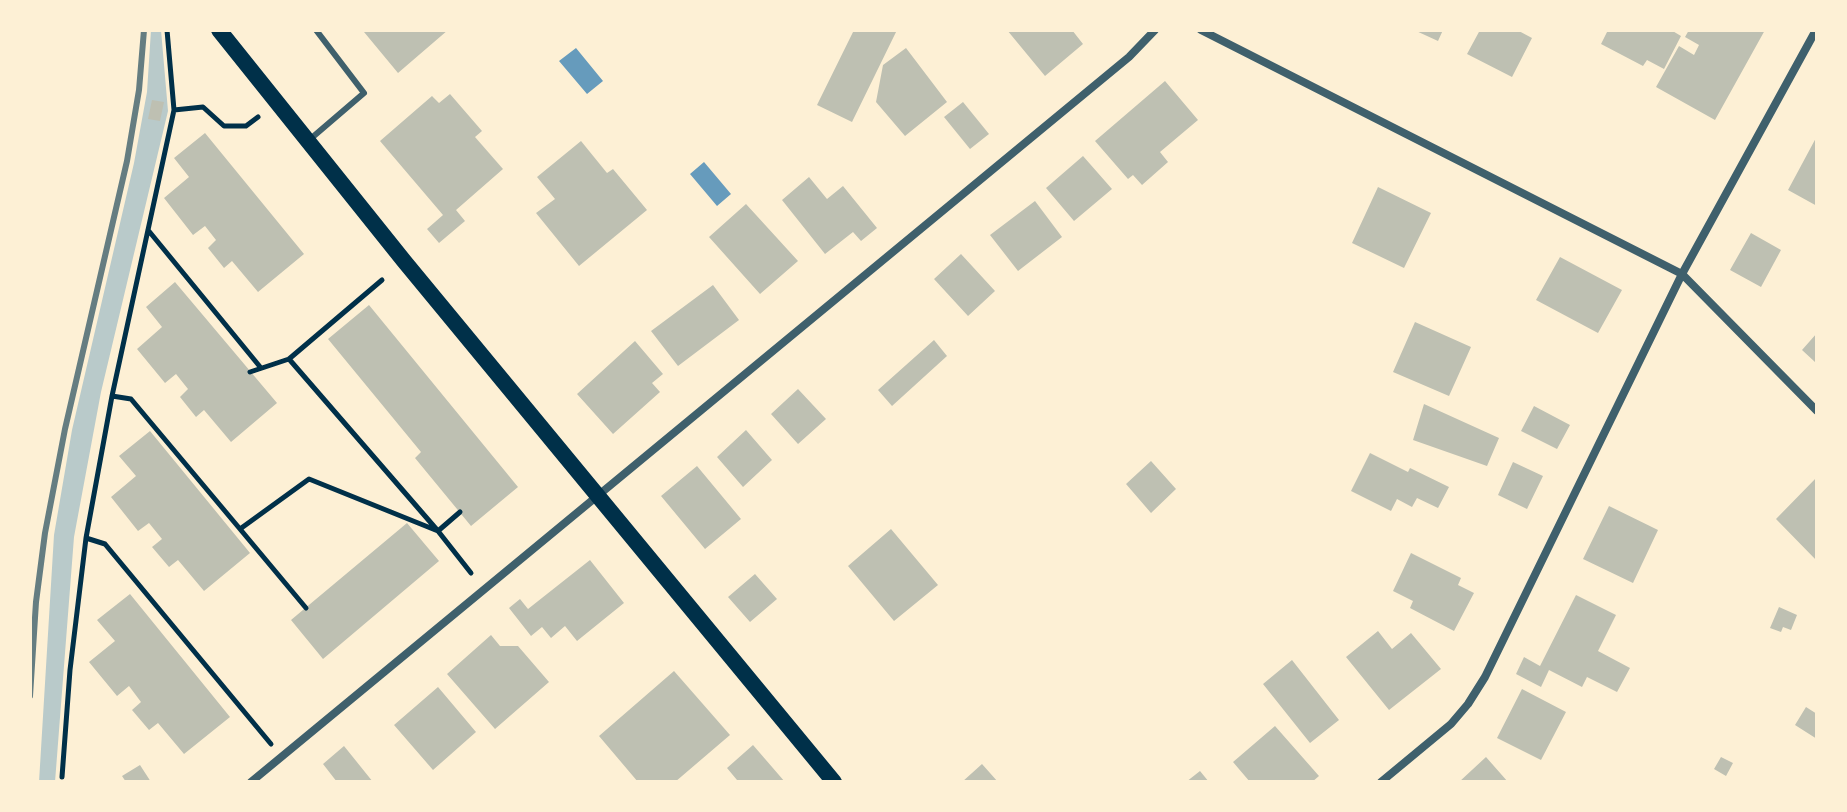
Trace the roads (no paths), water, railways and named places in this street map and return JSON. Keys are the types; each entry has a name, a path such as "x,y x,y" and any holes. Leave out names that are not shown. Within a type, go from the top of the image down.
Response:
{"main road":[{"path":"223,31 414,273 834,782"}],"street":[{"path":"251,782 1129,57 1155,30"},
{"path":"1201,30 1682,274 1817,411"},
{"path":"1381,782 1451,724 1485,677 1682,274 1816,30"}],"lane":[{"path":"308,141 364,93 316,30"}],"water":[{"path":"576,48 603,81 587,94 559,61"},
{"path":"704,162 731,194 717,206 690,174"}],"railway":[{"path":"30,696 36,602 45,533 65,429 127,161 139,90 144,30"}]}
